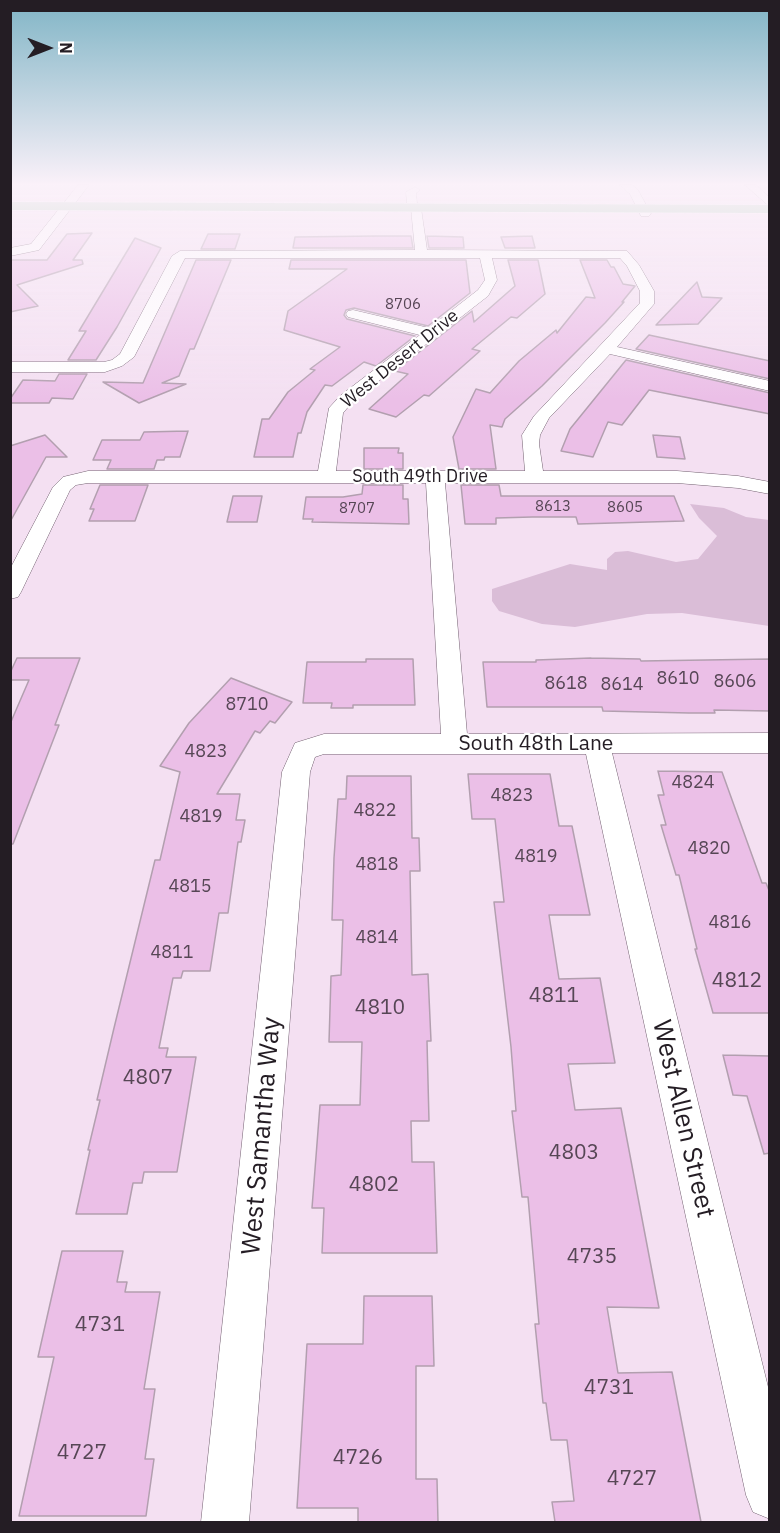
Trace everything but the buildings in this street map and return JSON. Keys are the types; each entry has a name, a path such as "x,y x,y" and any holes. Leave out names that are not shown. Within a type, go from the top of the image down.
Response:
{"street":[{"path":"10,367 105,367 117,363 126,357 178,257"},
{"name":"West Desert Drive","path":"326,477 335,412 347,398 474,300 488,286 490,274 486,257"},
{"path":"535,477 530,444 536,425 647,304 647,291 627,257"},
{"path":"353,314 431,333"},
{"path":"608,349 770,386"},
{"name":"South 49th Drive","path":"10,592 62,488 70,481 88,477 677,477 738,482 770,488"},
{"path":"435,477 455,744"},
{"name":"South 48th Lane","path":"304,750 324,744 770,743"},
{"name":"West Allen Street","path":"597,744 770,1495"},
{"name":"West Samantha Way","path":"225,1522 296,772 304,750"}],"shaded area":[{"path":"690,504 724,508 746,517 769,520 769,626 682,613 647,614 575,627 542,624 499,611 492,601 492,589 570,564 607,570 607,559 615,552 628,551 676,562 698,559 717,536 699,518"}]}
